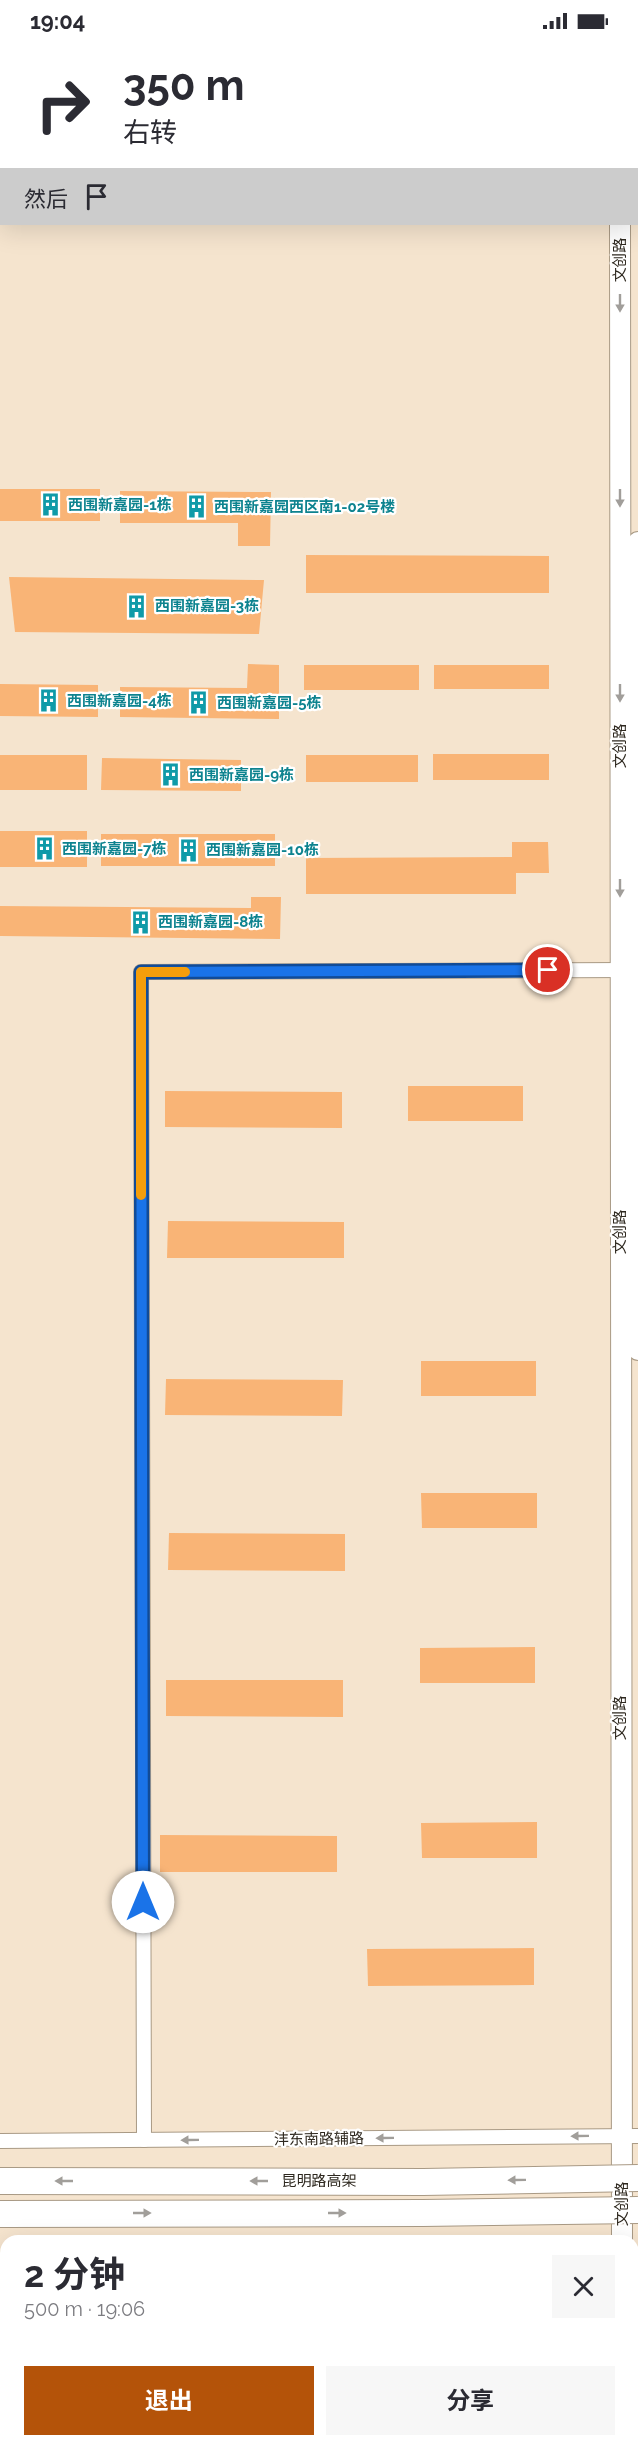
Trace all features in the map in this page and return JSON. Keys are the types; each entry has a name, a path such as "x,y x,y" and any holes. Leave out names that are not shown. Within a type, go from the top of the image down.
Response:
{"highway":[{"name":"昆明路高架","path":"0,2181 423,2182 638,2178"},
{"path":"0,2214 638,2210"}],"street":[{"name":"文创路","path":"620,225 628,970 630,2136 622,2235"},
{"name":"文创路","path":"638,542 628,970 638,1350"},
{"path":"144,2140 141,972 628,970"},
{"name":"沣东南路辅路","path":"0,2141 630,2136"}],"building":[{"name":"西围新嘉园-1栋","path":"0,489 100,489 100,521 0,521"},
{"name":"西围新嘉园西区南1-02号楼","path":"120,491 271,492 270,546 238,546 238,523 120,523"},
{"path":"306,555 549,556 549,593 306,593"},
{"name":"西围新嘉园-3栋","path":"9,577 264,580 259,634 15,632"},
{"name":"西围新嘉园-5栋","path":"248,664 279,665 279,719 120,717 120,687 247,688"},
{"path":"304,665 419,665 419,690 304,690"},
{"path":"434,665 549,665 549,689 434,689"},
{"name":"西围新嘉园-4栋","path":"0,684 98,685 98,717 0,716"},
{"path":"433,754 549,754 549,780 433,780"},
{"path":"0,755 87,755 87,790 0,790"},
{"path":"306,755 418,755 418,782 306,782"},
{"name":"西围新嘉园-9栋","path":"102,758 241,760 241,791 101,790"},
{"name":"西围新嘉园-7栋","path":"0,831 87,831 87,867 0,867"},
{"name":"西围新嘉园-10栋","path":"101,834 275,834 275,866 101,866"},
{"path":"512,842 548,842 549,873 516,873 516,894 306,894 306,858 512,857"},
{"name":"西围新嘉园-8栋","path":"251,897 281,897 280,939 0,936 0,906 251,908"},
{"path":"408,1086 523,1086 523,1121 408,1121"},
{"path":"165,1091 342,1092 342,1128 165,1127"},
{"path":"168,1221 344,1222 344,1258 167,1258"},
{"path":"421,1361 536,1361 536,1396 421,1396"},
{"path":"166,1379 343,1380 342,1416 165,1415"},
{"path":"421,1493 537,1493 537,1528 422,1528"},
{"path":"169,1533 345,1534 345,1571 168,1570"},
{"path":"535,1647 535,1683 420,1683 420,1648"},
{"path":"166,1680 343,1680 343,1717 166,1716"},
{"path":"537,1822 537,1858 422,1858 421,1823"},
{"path":"160,1835 337,1836 337,1872 160,1872"},
{"path":"534,1948 534,1985 368,1986 367,1949"}],"slow traffic":[{"path":"141,1195 141,972 185,972"}],"place":[{"name":"西围新嘉园-1栋","path":"50,505"},
{"name":"西围新嘉园西区南1-02号楼","path":"196,507"},
{"name":"西围新嘉园-3栋","path":"137,606"},
{"name":"西围新嘉园-4栋","path":"49,701"},
{"name":"西围新嘉园-5栋","path":"199,703"},
{"name":"西围新嘉园-9栋","path":"171,775"},
{"name":"西围新嘉园-7栋","path":"44,849"},
{"name":"西围新嘉园-10栋","path":"188,850"},
{"name":"西围新嘉园-8栋","path":"140,922"}],"route":[{"path":"143,1902 141,972 548,970"}]}
